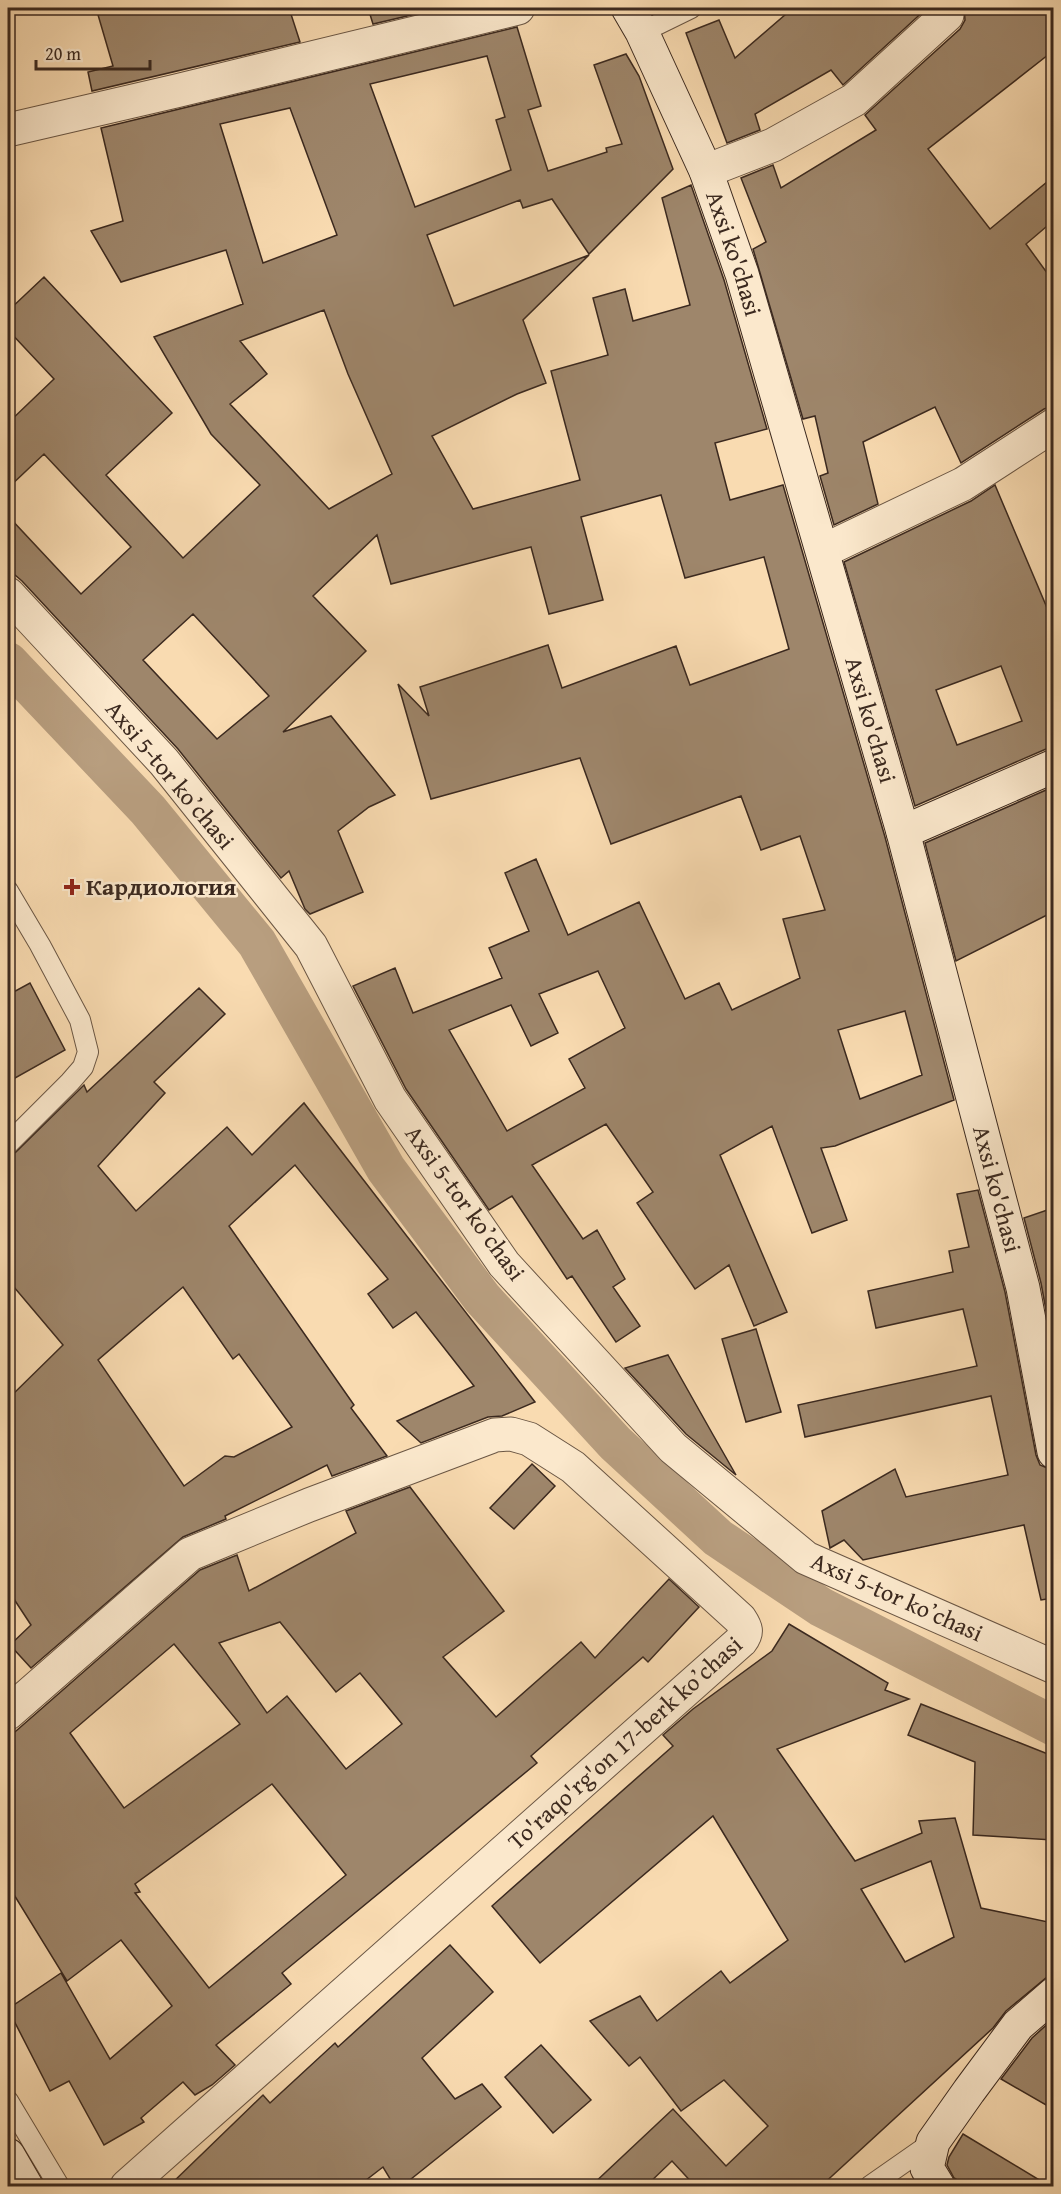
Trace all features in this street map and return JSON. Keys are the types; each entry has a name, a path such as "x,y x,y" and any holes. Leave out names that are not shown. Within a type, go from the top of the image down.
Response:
{"street":[{"path":"8,130 518,8"},
{"path":"706,171 773,146 854,100 947,15"},
{"name":"Axsi ko'chasi","path":"635,20 706,171 742,274 903,832 1023,1288 1053,1452"},
{"path":"8,145 8,154"},
{"path":"823,552 963,484 1053,425"},
{"name":"Аxsi 5-tor koʼchasi","path":"8,594 164,762 311,946 390,1099 504,1264 673,1448 806,1558 1053,1667"},
{"path":"903,832 1053,766"},
{"name":"To'raqo'rg'on 17-berk koʼchasi","path":"8,1713 190,1554 309,1505 495,1435 511,1434 529,1439 573,1467 740,1619 747,1629 741,1641 128,2187"},
{"path":"938,2187 927,2168 933,2142 1018,2025 1053,1994"},
{"path":"8,2155 26,2187"}],"lane":[{"path":"635,20 692,8"},
{"path":"8,891 80,1020 88,1052 83,1067 70,1082 8,1144"},
{"path":"8,2101 59,2187"},
{"path":"870,2187 933,2142"}],"building":[{"path":"96,8 289,8 300,42 92,91 88,72 113,66"},
{"path":"368,8 441,8 373,24"},
{"path":"793,8 927,8 843,85 831,70 755,114 760,130 727,143 686,33 719,20 735,58"},
{"path":"964,8 1053,8 1053,51 928,149 990,229 1053,177 1053,221 1026,244 1053,281 1053,406 1044,409 961,463 935,407 863,442 878,504 834,525 820,476 828,473 815,416 803,419 753,249 766,242 741,178 773,165 781,188 876,130 865,115 960,29 965,20"},
{"path":"517,27 541,106 528,110 548,171 607,152 606,148 622,144 594,65 626,54 639,76 673,169 589,254 552,199 523,208 520,200 427,235 454,306 589,255 523,320 546,383 517,394 432,436 473,509 580,480 551,371 608,355 593,298 625,289 633,321 690,305 662,198 691,185 724,280 767,429 715,443 730,500 783,485 885,837 954,1100 835,1146 821,1148 847,1220 812,1233 772,1126 720,1155 787,1312 754,1326 729,1265 695,1289 637,1203 653,1192 606,1124 532,1165 583,1239 597,1230 625,1279 613,1287 640,1326 616,1342 572,1276 567,1279 512,1196 489,1210 406,1089 353,986 395,968 413,1013 502,978 489,948 529,931 505,873 536,859 568,935 639,902 685,999 719,983 732,1010 800,978 783,919 825,910 800,836 761,850 741,796 611,844 580,758 431,799 398,684 429,716 420,687 548,645 562,688 676,646 690,685 789,649 764,557 685,578 661,495 581,517 603,600 549,614 531,547 391,584 377,535 313,596 366,651 283,732 331,716 395,795 369,807 338,831 363,892 310,914 305,909 289,871 281,878 178,749 22,581 8,569 8,516 81,594 131,547 44,454 8,488 8,423 54,379 8,330 8,311 44,277 172,413 106,475 183,558 260,485 211,434 154,337 243,304 226,250 121,282 91,231 123,221 101,128","holes":["487,56 505,117 496,120 511,170 415,207 370,84","290,108 337,235 263,263 220,124","324,310 348,374 392,474 329,509 230,404 267,374 240,341","193,614 269,696 217,739 143,660","598,971 625,1028 569,1059 585,1088 507,1131 449,1030 511,1005 531,1046 558,1033 539,994","905,1011 922,1075 860,1099 838,1030"]},
{"path":"995,485 1053,622 1053,748 915,806 844,562 971,501","holes":["1001,666 1022,721 957,745 936,690"]},
{"path":"1053,787 1053,912 956,961 925,843"},
{"path":"30,983 65,1050 8,1082 8,995"},
{"path":"199,988 225,1014 154,1082 165,1093 98,1166 136,1211 227,1127 252,1155 304,1103 535,1402 502,1416 488,1417 421,1443 397,1421 474,1386 416,1312 393,1328 368,1294 388,1279 295,1165 229,1226 354,1405 351,1408 387,1456 332,1476 327,1465 225,1516 226,1519 183,1537 31,1668 10,1645 31,1625 8,1590 8,1399 63,1345 8,1280 8,1158 84,1085 87,1092","holes":["183,1287 233,1359 239,1354 292,1427 234,1457 225,1456 184,1486 98,1360"]},
{"path":"978,1190 1005,1292 1036,1455 1040,1465 1052,1470 1053,1475 1053,1598 1041,1600 1024,1525 863,1560 844,1540 830,1548 822,1511 895,1469 906,1497 1008,1475 991,1396 805,1437 798,1405 977,1366 963,1309 876,1328 868,1291 953,1272 949,1251 969,1247 957,1194"},
{"path":"1053,1208 1053,1348 1041,1283 1024,1218"},
{"path":"756,1329 781,1412 746,1422 722,1339"},
{"path":"668,1355 736,1475 686,1434 625,1368"},
{"path":"532,1464 555,1486 514,1529 490,1508"},
{"path":"410,1487 504,1611 443,1657 496,1717 581,1642 595,1658 669,1579 699,1607 648,1662 643,1657 531,1756 537,1763 282,1973 291,1984 216,2045 235,2065 212,2085 195,2095 183,2082 141,2118 144,2122 104,2145 69,2081 50,2091 8,2009 61,1973 110,2059 172,2006 121,1940 67,1981 8,1885 8,1738 200,1570 237,1555 249,1591 356,1533 346,1511","holes":["280,1622 336,1692 360,1673 402,1724 346,1769 287,1696 267,1713 219,1643","174,1644 240,1724 124,1808 70,1733","272,1784 346,1875 209,1988 135,1893 140,1892 135,1884"]},
{"path":"789,1624 888,1683 885,1690 909,1699 777,1749 855,1861 922,1833 919,1821 955,1818 981,1908 1053,1923 1053,1972 1006,2011 993,2028 820,2187 696,2187 672,2161 645,2187 590,2187 673,2109 726,2166 768,2126 724,2080 681,2111 640,2057 629,2066 590,2021 640,1996 657,2021 721,1971 730,1983 788,1940 713,1816 540,1963 492,1906 673,1746 663,1735 693,1709 772,1651","holes":["931,1861 954,1937 905,1962 861,1889"]},
{"path":"921,1704 1053,1756 1053,1840 973,1835 975,1762 908,1735"},
{"path":"450,1945 493,1992 422,2058 455,2099 482,2084 501,2107 401,2187 395,2187 383,2167 357,2187 168,2187 263,2095 270,2103 335,2043 338,2047"},
{"path":"1053,2019 1053,2109 1001,2079 1032,2038"},
{"path":"541,2045 591,2100 553,2133 505,2077"},
{"path":"963,2134 1051,2187 969,2187 954,2178 947,2165 949,2157"}],"waterway":[{"path":"8,662 148,810 257,943 386,1169 482,1298 615,1443 718,1538 821,1607 1054,1726"}],"place":[{"name":"Кардиология","path":"72,887"}]}
